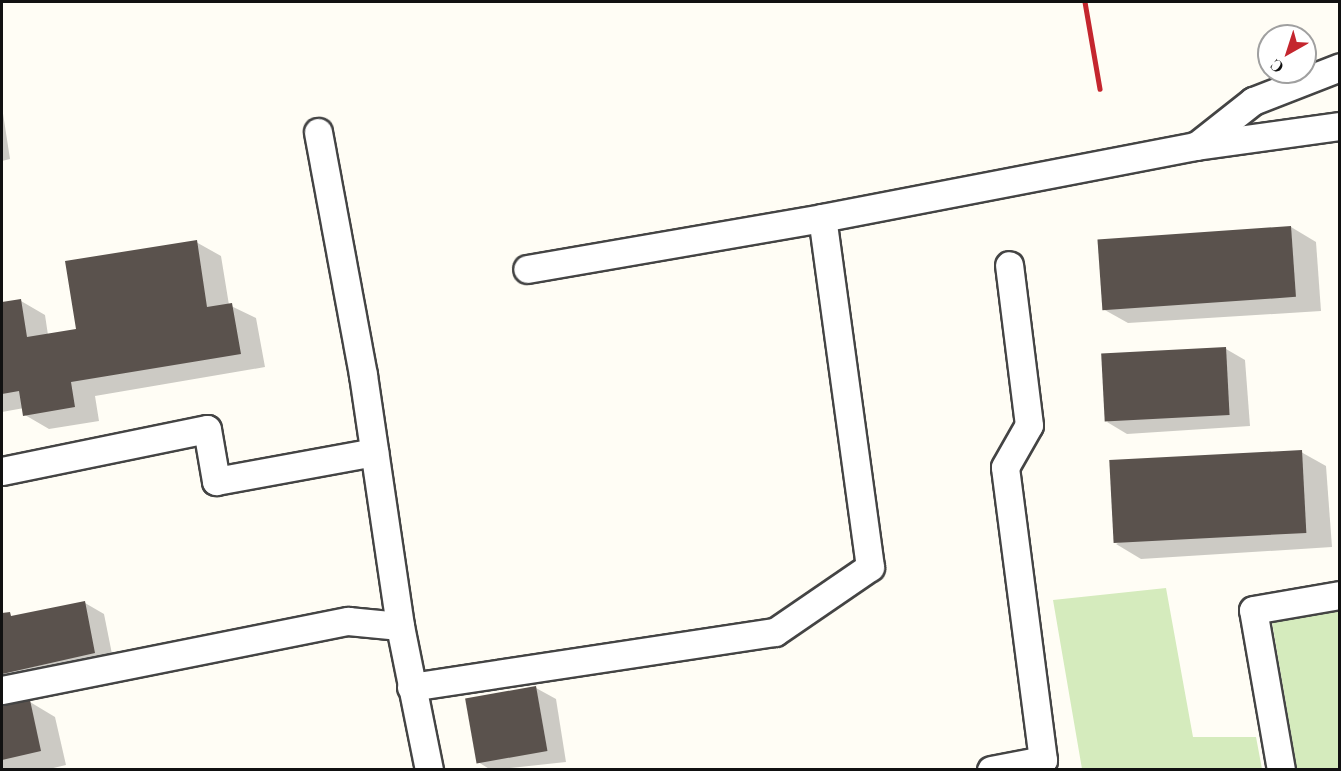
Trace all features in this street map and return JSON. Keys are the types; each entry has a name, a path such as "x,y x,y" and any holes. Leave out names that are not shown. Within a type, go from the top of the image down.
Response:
{"street":[{"path":"1195,146 1253,101 1340,67"},
{"path":"527,268 822,218 1195,146 1340,126"},
{"path":"318,132 374,452 400,626 429,770"},
{"path":"411,687 775,632 870,567 822,218"},
{"path":"991,770 1042,760 1005,467 1029,425 1009,265"},
{"path":"2,471 207,429 216,481 374,452"},
{"path":"1281,770 1253,610 1340,595"},
{"path":"2,690 348,621 400,626"}],"green space":[{"path":"1166,588 1193,737 1256,737 1262,769 1082,769 1053,600"},
{"path":"1339,605 1339,769 1297,769 1271,616"}],"building":[{"path":"1291,226 1296,297 1102,310 1097,240"},
{"path":"197,240 207,307 232,303 241,354 71,382 75,407 23,416 19,391 2,394 2,302 21,299 27,337 76,329 65,261"},
{"path":"1226,347 1230,415 1105,421 1101,354"},
{"path":"1302,450 1306,533 1114,543 1109,460"},
{"path":"85,601 95,653 2,674 2,613 10,612 11,616"},
{"path":"536,686 547,751 477,763 465,699"},
{"path":"30,700 41,751 2,760 2,705"}],"railway":[{"path":"1085,2 1100,89"}]}
